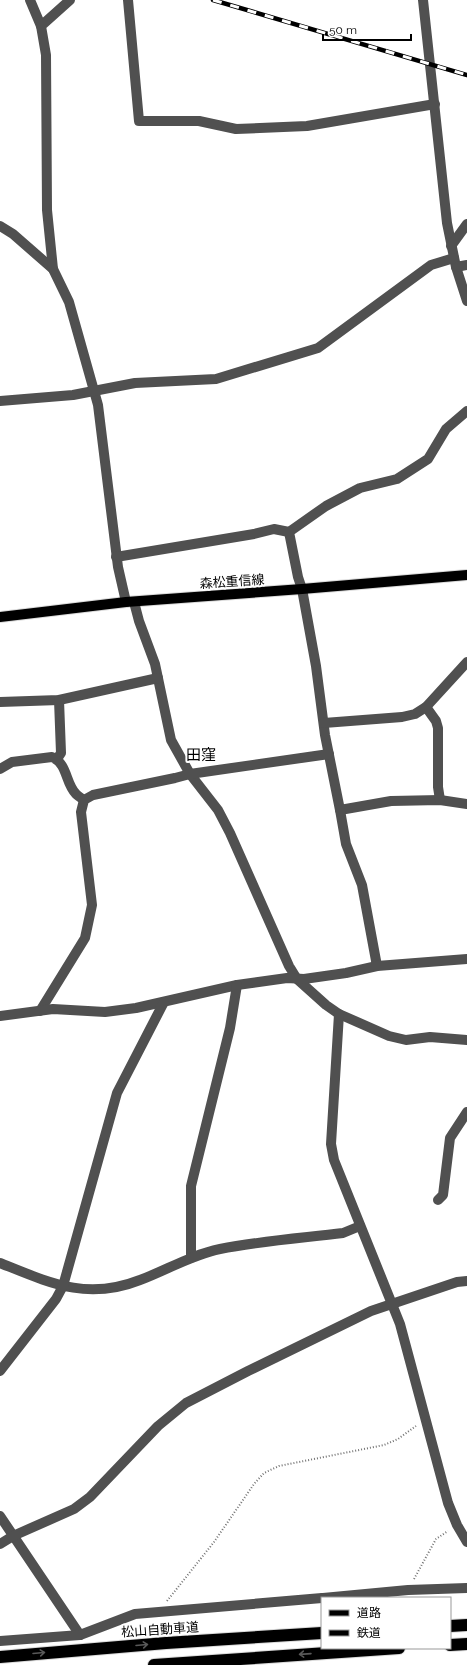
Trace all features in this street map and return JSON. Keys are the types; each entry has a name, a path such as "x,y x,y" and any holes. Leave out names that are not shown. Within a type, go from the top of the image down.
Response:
{"highway":[{"path":"451,1626 467,1625"},
{"name":"松山自動車道","path":"0,1657 103,1648 321,1633"},
{"path":"451,1645 467,1644"},
{"path":"154,1665 385,1649"}],"main road":[{"name":"森松重信線","path":"0,616 130,602 302,589 467,574"}],"street":[{"path":"30,0 41,26 46,55 47,210 53,269 69,302 98,405 116,557 130,602 139,621 155,664 171,740 190,774 218,810 230,833 289,966 297,979 316,997 339,1014 389,1036 406,1040 437,1037 467,1040"},
{"path":"41,26 70,0"},
{"path":"128,0 139,121 199,121 236,129 307,126 435,104"},
{"path":"423,0 435,104 446,223 455,263 467,301"},
{"path":"451,246 467,224"},
{"path":"0,226 14,234 53,269"},
{"path":"0,401 73,395 135,382 216,379 318,348 431,265 455,263 467,266"},
{"path":"116,557 254,534 274,529 289,532 326,506 360,488 397,479 428,459 446,430 467,411"},
{"path":"289,532 298,577 302,589 316,666 329,754 346,844 362,885 377,966"},
{"path":"324,724 402,717 415,714 426,707 467,662"},
{"path":"0,702 59,700 158,678"},
{"path":"57,759 61,753 59,700"},
{"path":"426,707 436,722 438,728 438,787 440,800"},
{"path":"40,1011 85,938 92,905 81,812 84,800 93,795 190,774 329,754"},
{"path":"0,769 12,762 52,757 57,759 62,765 75,794 84,800"},
{"path":"340,810 391,801 440,800 467,804"},
{"path":"2,1018 53,1009 105,1012 136,1008 237,985 287,978 304,980 377,966 467,959"},
{"path":"191,1258 191,1186 230,1028 237,985"},
{"path":"0,1371 56,1299 63,1286 117,1093 164,1002"},
{"path":"339,1014 331,1144 341,1180 400,1324 448,1503 467,1542"},
{"path":"438,1200 443,1195 450,1138 467,1112"},
{"path":"0,1264 63,1286 84,1290 103,1290 123,1286 141,1280 191,1258 219,1249 343,1232 360,1226"},
{"path":"0,1544 13,1536 74,1510 90,1497 158,1426 186,1403 371,1311 467,1280"},
{"path":"0,1516 80,1635"},
{"path":"333,1597 408,1590 467,1588"},
{"path":"0,1640 80,1635 135,1614 321,1598"}],"path":[{"path":"158,1612 214,1542 254,1484 264,1474 279,1466 384,1445 398,1439 426,1418"},
{"path":"408,1590 436,1539 457,1524"}],"railway":[{"path":"213,0 467,75"}],"district":[{"name":"田窪","path":"201,755"}]}
